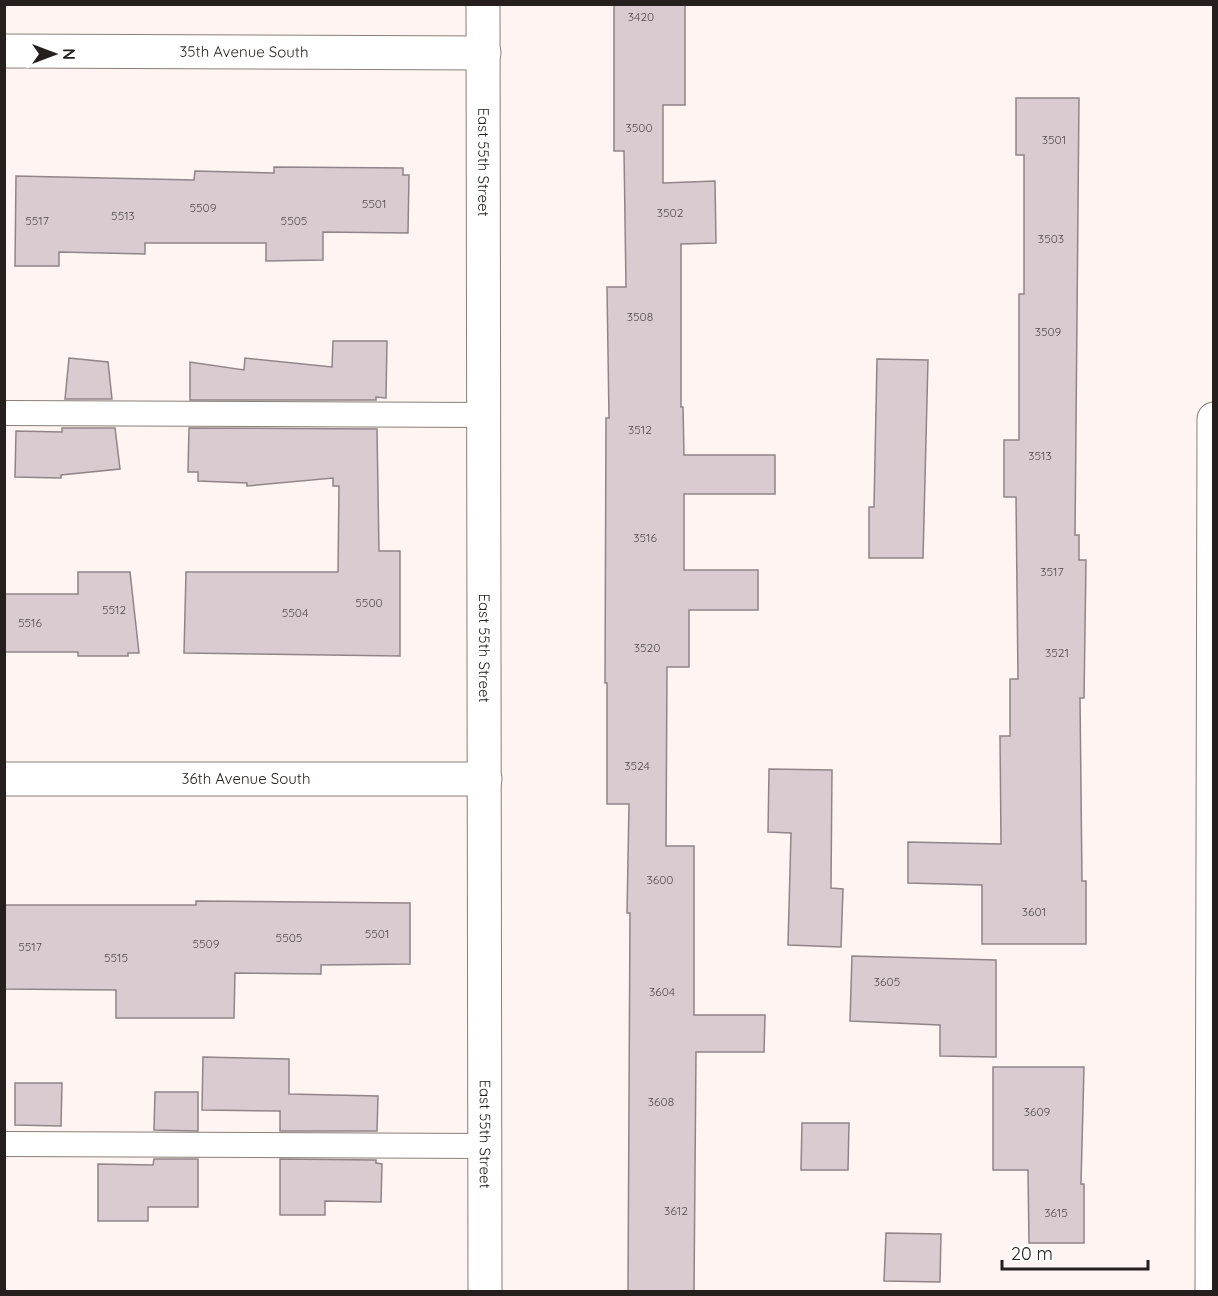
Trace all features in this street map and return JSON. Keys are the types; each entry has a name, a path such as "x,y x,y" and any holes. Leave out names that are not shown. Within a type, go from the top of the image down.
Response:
{"street":[{"name":"East 55th Street","path":"483,4 485,1292"},
{"name":"35th Avenue South","path":"4,51 484,53"},
{"path":"1212,1292 1214,419"},
{"name":"36th Avenue South","path":"4,779 485,779"}],"lane":[{"path":"4,414 484,415"},
{"path":"4,1144 484,1146"}],"building":[{"path":"614,4 685,4 685,105 663,105 663,183 715,181 716,243 681,244 681,407 683,407 684,455 775,455 775,494 684,494 684,570 758,570 758,610 689,610 689,667 667,667 666,846 694,846 694,1015 765,1015 764,1052 696,1052 694,1292 628,1292 629,804 607,804 607,683 605,683 606,418 609,418 607,287 626,287 624,151 614,151"},
{"path":"1016,98 1079,98 1075,535 1079,535 1079,560 1086,560 1084,698 1080,698 1082,881 1086,881 1086,944 982,944 982,885 908,883 908,842 1001,844 1000,736 1010,736 1010,679 1018,679 1016,497 1004,497 1004,440 1019,440 1019,294 1024,294 1024,155 1016,155"},
{"path":"274,167 403,168 403,175 409,175 408,233 323,232 323,260 266,261 266,243 145,243 145,254 59,252 59,266 15,266 16,176 194,180 195,171 274,173"},
{"path":"333,341 387,341 386,398 376,397 376,400 190,400 190,362 244,370 245,358 332,367"},
{"path":"69,358 108,362 112,399 65,399"},
{"path":"877,359 928,360 923,558 869,558 869,507 874,507"},
{"path":"62,428 115,428 120,469 61,475 61,478 15,477 16,431 62,432"},
{"path":"189,428 377,429 379,551 400,551 400,656 184,653 186,572 338,572 339,486 333,486 333,478 247,486 247,483 198,481 198,472 188,472"},
{"path":"78,572 130,572 139,653 128,653 128,656 78,656 78,652 4,652 4,594 78,594"},
{"path":"769,769 832,770 831,888 843,889 841,947 788,945 791,833 768,832"},
{"path":"196,901 410,903 410,964 321,965 321,974 235,973 234,1018 116,1018 116,990 4,989 4,905 196,905"},
{"path":"852,956 996,960 996,1057 940,1056 940,1025 850,1021"},
{"path":"203,1057 289,1059 289,1094 378,1096 377,1131 280,1131 280,1111 202,1110"},
{"path":"993,1067 1084,1067 1081,1184 1084,1184 1084,1243 1029,1243 1028,1170 993,1170"},
{"path":"15,1083 62,1083 61,1126 15,1125"},
{"path":"155,1092 198,1092 198,1131 154,1130"},
{"path":"802,1123 849,1123 848,1170 801,1170"},
{"path":"154,1159 198,1159 198,1207 148,1207 148,1221 98,1221 98,1164 153,1165"},
{"path":"280,1159 376,1160 376,1163 382,1164 381,1202 325,1201 325,1215 280,1215"},
{"path":"886,1233 941,1234 940,1282 884,1281"}]}
